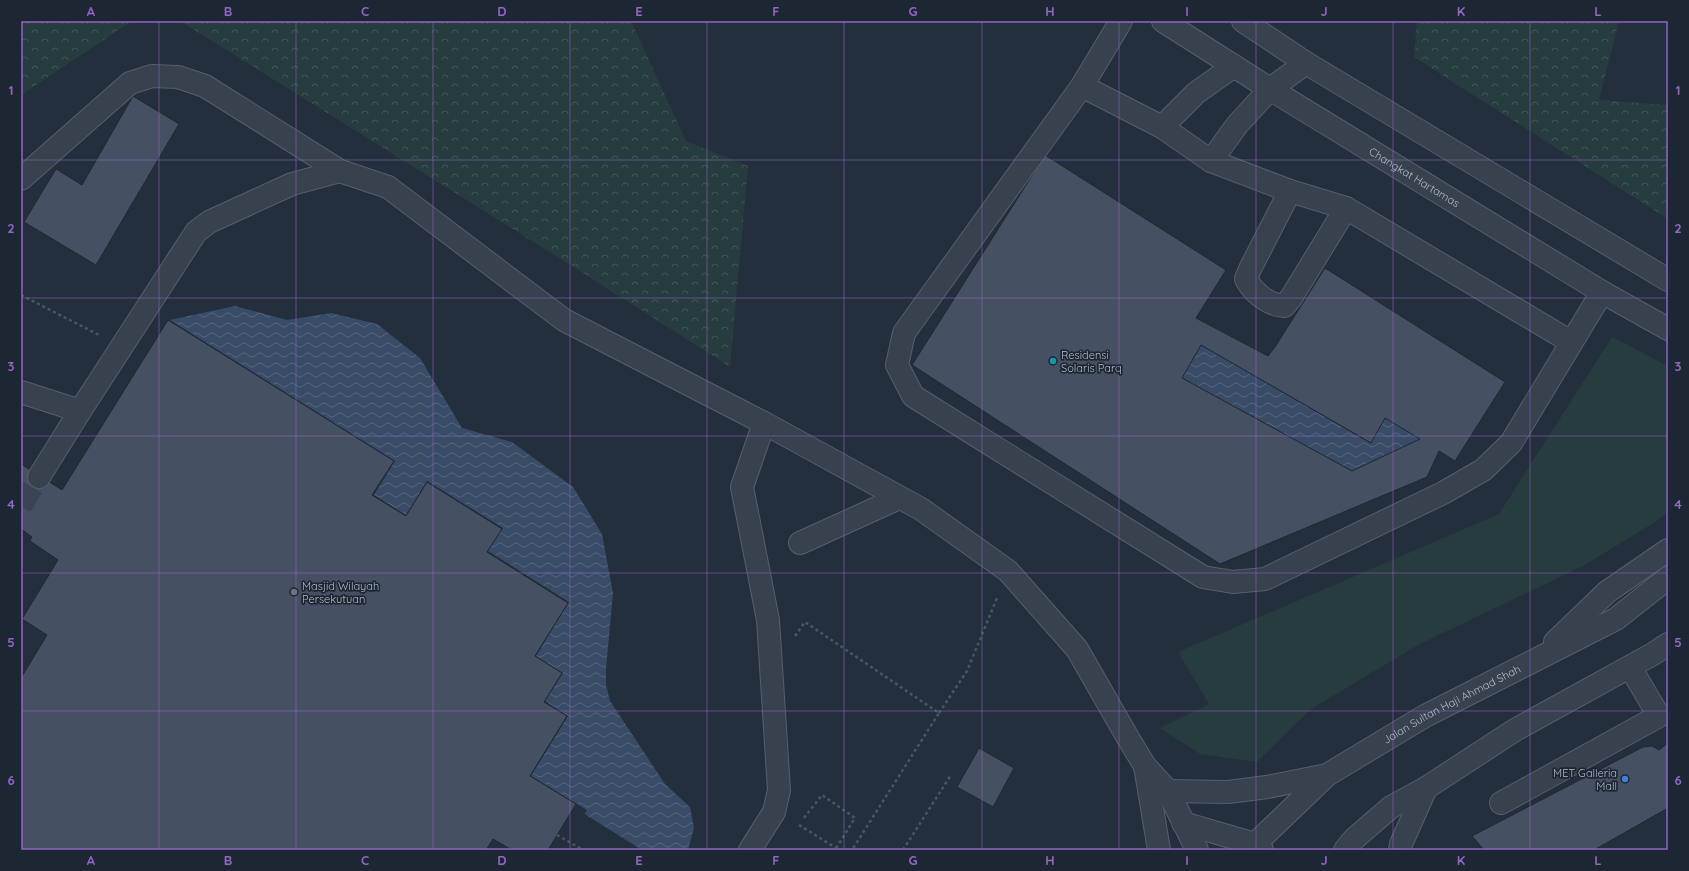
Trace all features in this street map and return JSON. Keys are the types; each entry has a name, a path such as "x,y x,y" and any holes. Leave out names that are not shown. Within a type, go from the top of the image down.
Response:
{"street":[{"path":"1121,21 1082,86 904,333 897,365 913,396 1203,577 1233,582 1265,579 1443,493 1483,470 1511,443 1602,292"},
{"name":"Changkat Hartamas","path":"1163,21 1270,89 1602,292 1668,329"},
{"path":"1243,21 1306,63 1668,280"},
{"path":"1211,161 1237,125 1270,89 1306,63"},
{"path":"1162,127 1196,93 1234,66"},
{"path":"21,179 130,83 152,76 178,77 205,86 340,172 388,187 564,320 764,423 921,509 1008,571 1077,649 1145,766 1168,791 1197,850"},
{"path":"1082,86 1162,127 1211,161 1290,191 1346,208 1571,342"},
{"path":"39,476 196,232 209,222 292,184 340,172"},
{"path":"1290,191 1250,268 1246,279 1251,289 1276,305 1284,306 1291,298 1346,208"},
{"path":"21,392 80,411"},
{"path":"750,850 774,812 779,790 768,620 742,487 764,423"},
{"path":"800,543 899,498"},
{"path":"1538,658 1607,592 1668,550"},
{"name":"Jalan Sultan Haji Ahmad Shah","path":"1256,848 1327,775 1425,716 1616,619 1668,578"},
{"path":"1345,850 1354,839 1391,807 1426,788 1515,730 1630,667 1668,644"},
{"path":"1501,803 1665,718 1630,667"},
{"path":"1145,766 1159,850"},
{"path":"1168,791 1228,792 1267,787 1327,775"},
{"path":"1400,850 1401,844 1426,788"},
{"path":"1183,824 1256,848"}],"path":[{"path":"21,294 78,324"},
{"path":"852,850 967,671 1008,571"},
{"path":"792,640 805,622 939,713"},
{"path":"903,850 951,775"},
{"path":"799,825 836,849 856,818 822,795 804,818"},
{"path":"557,835 583,850"}],"green space":[{"path":"21,21 132,21 21,95"},
{"path":"180,21 631,21 686,141 748,166 730,367 561,259"},
{"path":"1417,21 1619,21 1599,100 1668,105 1668,219 1414,57"},
{"path":"1612,337 1668,366 1668,512 1655,522 1583,566 1418,645 1311,709 1257,762 1200,754 1160,728 1209,704 1178,652 1499,514"}],"water":[{"path":"235,306 287,320 331,313 377,324 420,358 462,428 512,442 573,487 602,534 613,593 606,669 606,685 610,701 665,784 690,807 694,828 688,850 640,850 584,815 587,810 531,776 568,716 545,701 563,673 536,656 569,602 488,551 503,528 427,481 406,515 374,495 395,461 170,320"},
{"path":"1201,345 1370,443 1385,418 1420,439 1352,471 1182,378"}],"pier":[{"path":"583,813 642,850 636,850 583,817"}],"building":[{"path":"133,96 179,124 96,265 24,222 56,169 82,185"},
{"name":"Residensi Solaris Parq","path":"1045,155 1226,270 1196,318 1268,356 1325,268 1505,382 1455,461 1439,451 1427,477 1220,564 912,365","holes":["1201,345 1371,443 1385,418 1420,439 1352,471 1182,378"]},
{"name":"Masjid Wilayah Persekutuan","path":"168,320 394,461 372,495 406,516 427,482 502,529 487,552 568,603 535,656 562,673 544,702 567,716 530,776 576,804 548,850 512,850 493,839 486,850 21,850 21,678 47,635 22,619 58,560 30,541 32,537 21,529 21,464 62,490"},
{"name":"MET Galleria Mall","path":"1668,743 1668,808 1594,850 1484,850 1472,836 1643,747 1652,746 1659,750"},
{"path":"979,748 1014,768 993,807 957,787"}],"tunnel":[{"path":"21,506 39,477"}],"place":[{"name":"Residensi Solaris Parq","path":"1053,361"},
{"name":"Masjid Wilayah Persekutuan","path":"294,592"},
{"name":"MET Galleria Mall","path":"1625,779"}]}
